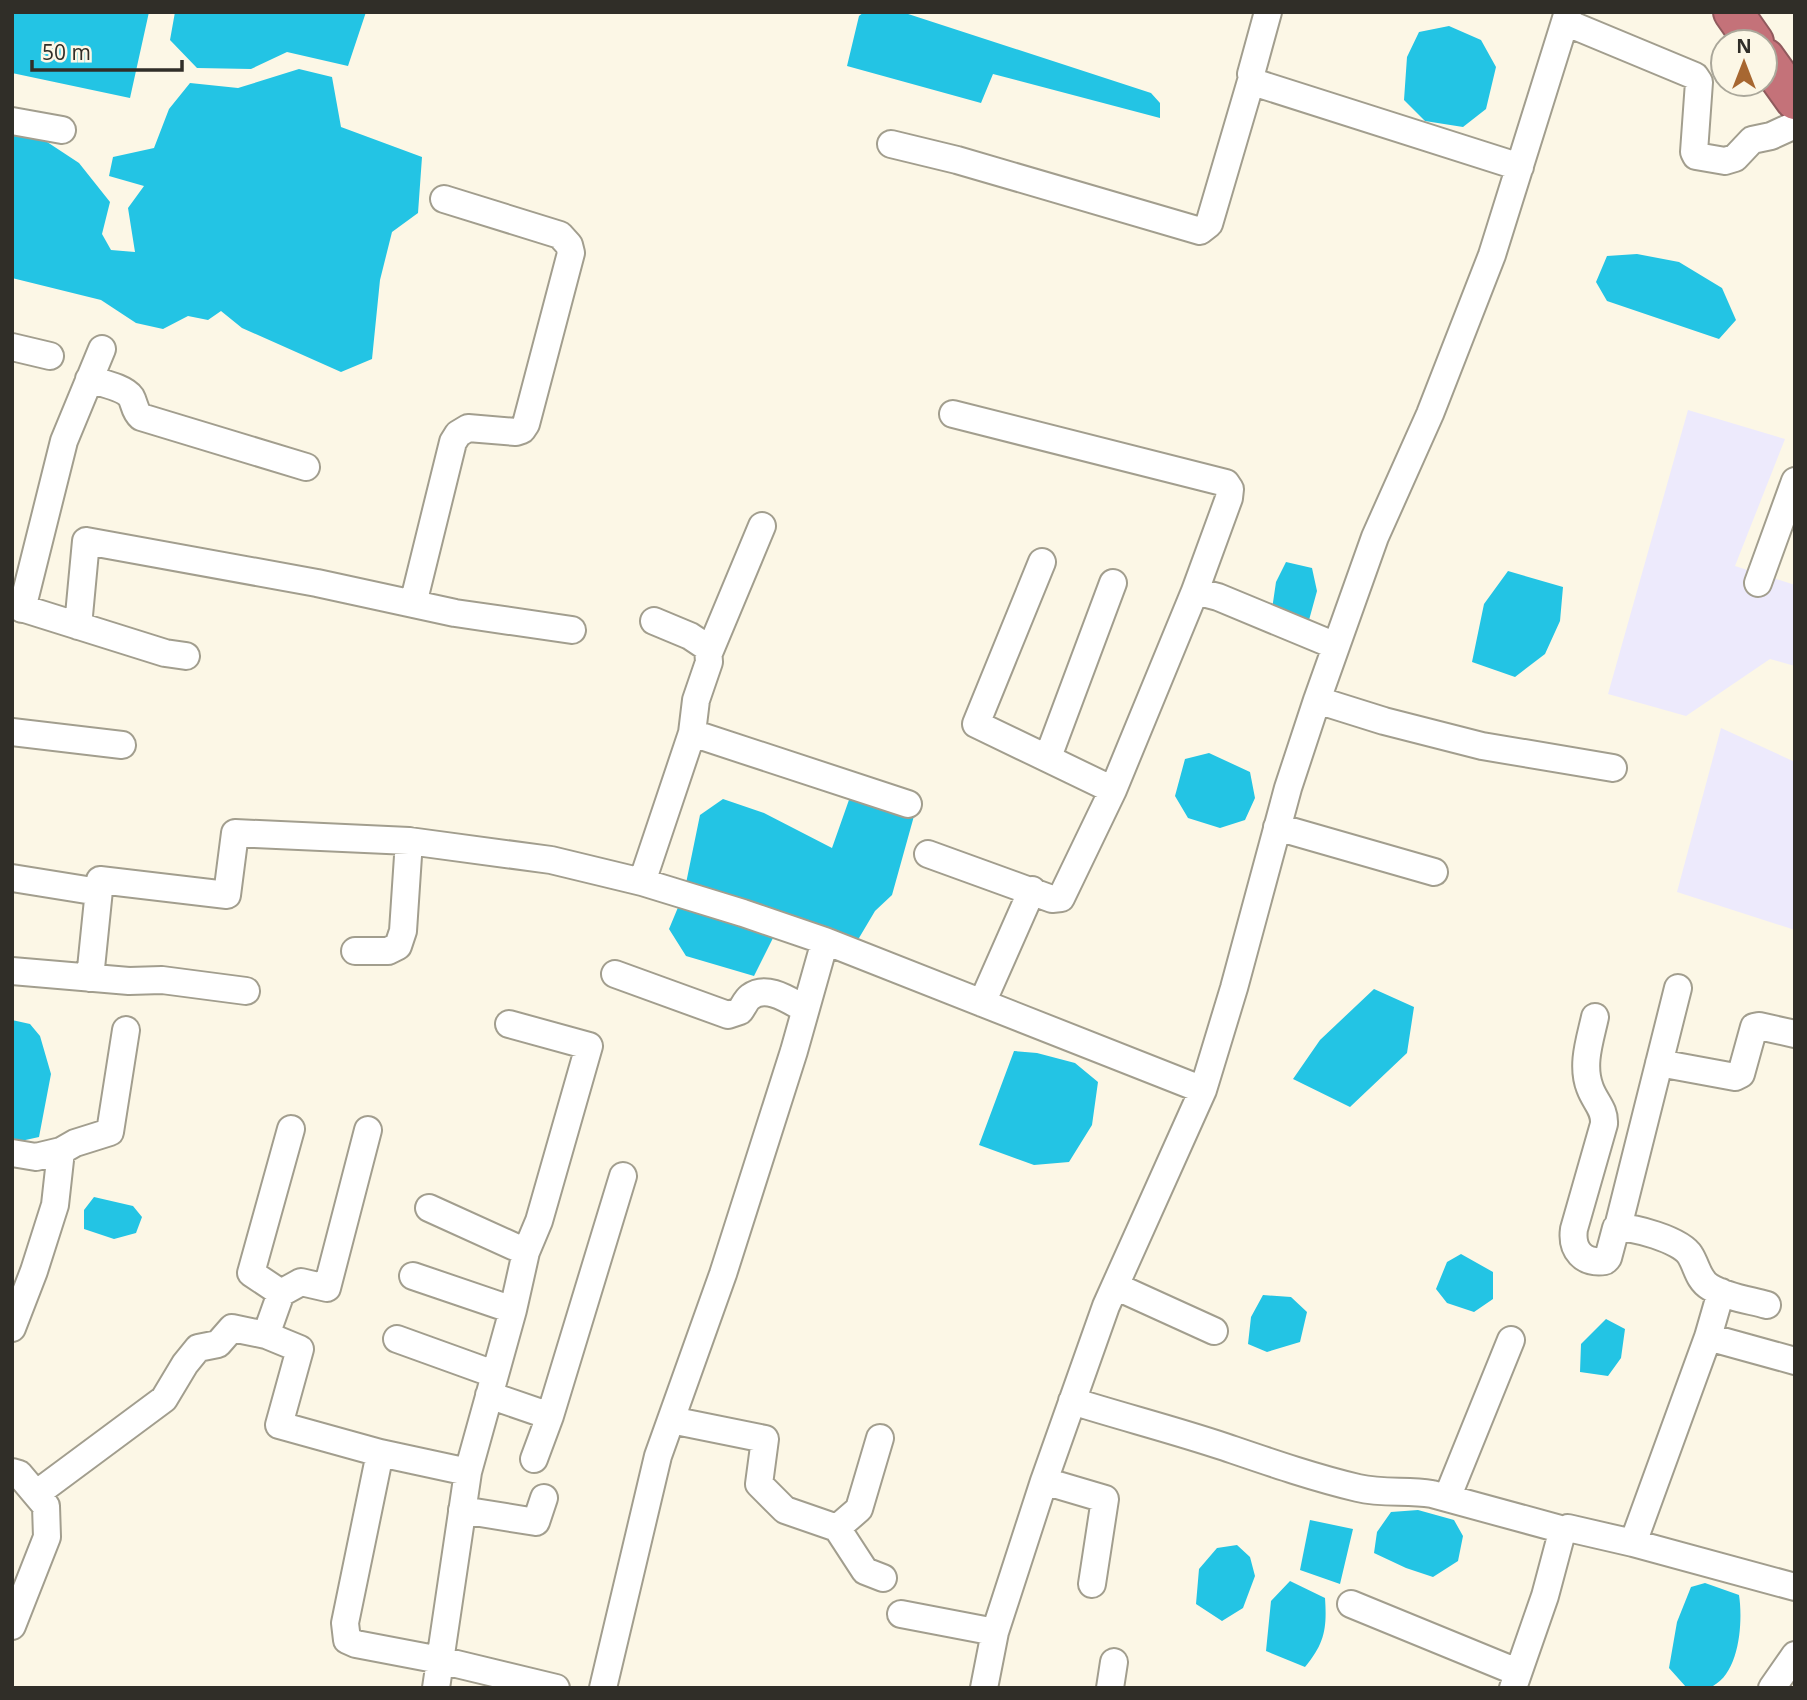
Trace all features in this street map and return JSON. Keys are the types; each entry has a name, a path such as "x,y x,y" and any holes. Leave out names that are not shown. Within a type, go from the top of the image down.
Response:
{"highway":[{"path":"1733,12 1744,28"},
{"path":"1779,78 1795,100"}],"street":[{"path":"891,144 957,159 1200,231 1209,224 1251,81 1268,12"},
{"path":"984,1688 995,1632 1092,1342 1203,1090 1317,700 1375,537 1430,414 1492,255 1566,17 1695,76 1699,82 1694,145 1696,156 1725,160 1735,158 1752,141 1795,125"},
{"path":"1251,81 1520,167"},
{"path":"12,121 62,130"},
{"path":"413,604 453,442 458,434 468,428 516,432 522,430 526,424 571,253 569,245 560,235 444,199"},
{"path":"12,346 50,356"},
{"path":"102,349 64,441 43,525 17,607 165,653 186,656"},
{"path":"89,379 126,393 131,398 136,413 141,417 306,467"},
{"path":"928,854 1052,898 1060,898 1113,790 1195,591 1230,489 1226,483 953,414"},
{"path":"1758,583 1795,481"},
{"path":"43,525 86,541 317,583 492,619 572,630"},
{"path":"642,882 692,733 693,713 709,662 709,653 761,526"},
{"path":"78,626 86,541"},
{"path":"1042,562 976,724 1113,790"},
{"path":"1048,757 1113,583"},
{"path":"1195,591 1218,597 1336,646"},
{"path":"654,621 705,645 709,653"},
{"path":"1317,700 1384,721 1482,746 1613,768"},
{"path":"12,732 122,746"},
{"path":"692,733 908,804"},
{"path":"1278,827 1434,872"},
{"path":"90,978 100,880 227,895 235,833 410,841 551,860 642,882 743,912 825,941 1203,1090"},
{"path":"355,951 388,951 398,946 403,931 410,841"},
{"path":"12,878 99,892"},
{"path":"982,1003 1032,890"},
{"path":"603,1688 658,1456 723,1274 794,1051 825,941"},
{"path":"12,971 129,981 162,980 246,991"},
{"path":"615,974 728,1015 740,1012 750,997 760,993 775,994 805,1009"},
{"path":"1595,1017 1586,1073 1589,1086 1602,1109 1604,1124 1574,1229 1573,1246 1584,1257 1605,1261 1618,1227 1678,988"},
{"path":"436,1688 468,1472 513,1310 526,1252 539,1221 589,1046 509,1024"},
{"path":"1659,1063 1735,1077 1741,1074 1754,1027 1795,1034"},
{"path":"12,1153 36,1157 61,1151 75,1143 110,1132 126,1030"},
{"path":"281,1293 251,1273 291,1129"},
{"path":"266,1335 281,1293 301,1282 327,1288 368,1130"},
{"path":"12,1328 55,1205 61,1151"},
{"path":"534,1459 550,1416 623,1177"},
{"path":"429,1208 526,1252"},
{"path":"1618,1227 1659,1237 1684,1248 1690,1253 1704,1283 1721,1292 1767,1306"},
{"path":"413,1276 513,1310"},
{"path":"1115,1286 1214,1331"},
{"path":"1633,1543 1708,1337 1721,1292"},
{"path":"36,1494 164,1399 198,1348 218,1343 232,1328 266,1335 300,1349 279,1425 380,1453 468,1472"},
{"path":"1708,1337 1795,1361"},
{"path":"397,1339 492,1384 550,1416"},
{"path":"1447,1498 1511,1340"},
{"path":"1072,1401 1275,1465 1358,1488 1389,1493 1418,1492 1447,1498 1564,1530 1573,1528 1633,1543 1795,1587"},
{"path":"671,1420 765,1439 759,1484 785,1510 837,1528 865,1571 883,1578"},
{"path":"837,1528 859,1509 880,1438"},
{"path":"380,1453 345,1623 347,1640 556,1688"},
{"path":"12,1472 19,1475 46,1506 47,1537 12,1626"},
{"path":"1044,1481 1105,1499 1092,1584"},
{"path":"463,1510 536,1522 544,1498"},
{"path":"1351,1604 1515,1680 1542,1605 1564,1530"},
{"path":"901,1614 995,1632"},
{"path":"1772,1688 1795,1655"}],"shaded area":[{"path":"1688,410 1785,439 1735,566 1795,585 1795,666 1770,659 1686,716 1608,694"},
{"path":"1721,728 1795,762 1795,930 1677,892"}],"water":[{"path":"12,12 149,12 130,98 12,73"},
{"path":"175,12 366,12 348,66 287,52 251,69 197,68 170,40"},
{"path":"864,12 902,12 1151,93 1160,103 1160,118 993,74 981,103 847,66 859,16"},
{"path":"1449,26 1481,40 1496,67 1486,109 1463,127 1425,121 1404,100 1407,57 1419,32"},
{"path":"299,69 332,77 341,127 422,157 418,213 392,232 380,280 372,359 341,372 242,328 221,311 208,320 188,316 163,329 136,323 101,300 12,278 12,136 38,136 79,163 110,202 102,234 111,250 135,252 128,208 144,186 109,176 113,157 154,148 169,109 190,83 238,88"},
{"path":"1637,254 1679,262 1722,288 1736,320 1719,339 1607,301 1596,282 1607,256"},
{"path":"1286,562 1312,568 1317,591 1306,631 1271,616 1276,582"},
{"path":"1508,571 1563,587 1560,621 1545,654 1515,677 1472,662 1484,604"},
{"path":"1209,753 1250,772 1255,798 1245,820 1220,828 1188,818 1175,796 1185,759"},
{"path":"850,797 914,816 892,895 875,911 859,938 774,936 754,976 686,956 669,929 684,893 700,815 723,799 764,813 832,848"},
{"path":"1374,989 1414,1007 1407,1053 1350,1107 1293,1079 1320,1040"},
{"path":"12,1020 30,1024 40,1036 51,1074 39,1137 12,1143"},
{"path":"1014,1051 1037,1053 1075,1063 1098,1082 1092,1125 1069,1162 1034,1165 979,1145"},
{"path":"94,1197 133,1206 142,1217 136,1233 114,1239 84,1229 84,1210"},
{"path":"1461,1254 1493,1272 1493,1299 1474,1312 1447,1303 1436,1289 1447,1262"},
{"path":"1263,1295 1291,1297 1307,1312 1300,1342 1267,1352 1248,1344 1251,1317"},
{"path":"1606,1319 1625,1329 1621,1358 1608,1376 1580,1372 1581,1344"},
{"path":"1418,1510 1454,1520 1463,1536 1458,1561 1433,1577 1374,1553 1377,1532 1391,1512"},
{"path":"1310,1520 1353,1529 1340,1584 1300,1570"},
{"path":"1237,1545 1250,1557 1255,1576 1243,1608 1222,1621 1196,1604 1199,1569 1217,1548"},
{"path":"1290,1581 1325,1598 1326,1618 1321,1643 1305,1667 1266,1651 1271,1601"},
{"path":"1705,1583 1739,1595 1738,1645 1729,1670 1722,1679 1707,1688 1686,1687 1669,1668 1677,1622 1691,1587"}]}
